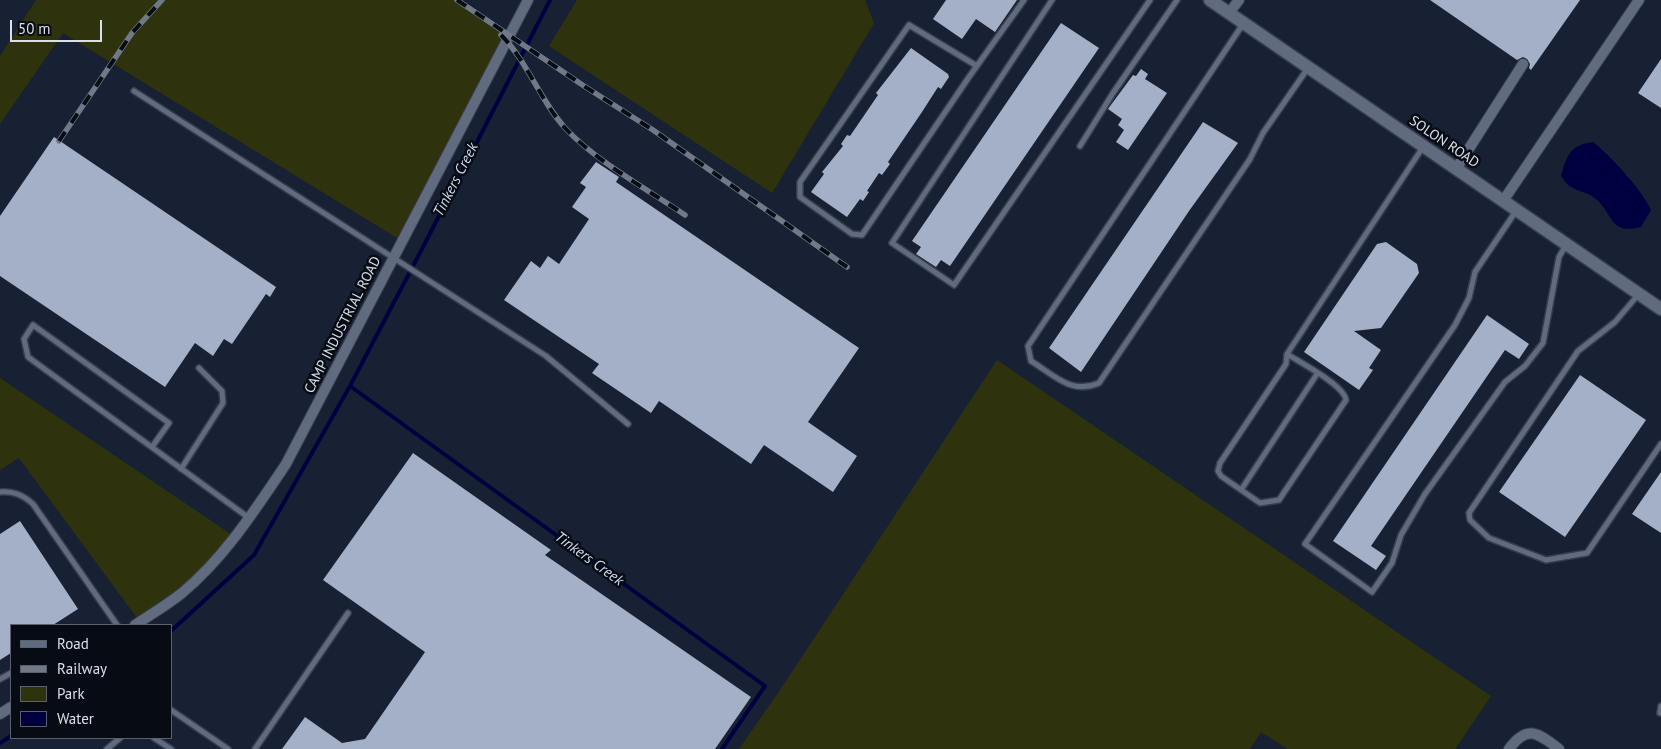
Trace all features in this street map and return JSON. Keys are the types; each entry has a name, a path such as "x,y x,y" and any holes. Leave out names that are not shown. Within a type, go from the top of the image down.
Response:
{"street":[{"name":"CAMP INDUSTRIAL ROAD","path":"135,624 182,592 227,547 286,464 528,0"},
{"name":"SOLON ROAD","path":"1210,0 1566,245 1661,308"},
{"path":"1229,13 1239,0"},
{"path":"1502,201 1639,0"},
{"path":"1456,169 1523,64"},
{"path":"1510,749 1519,736 1534,733 1559,749"}],"lane":[{"path":"977,66 909,25 800,182 800,197 852,234 862,235 1024,0"},
{"path":"1052,0 892,243 954,285 1150,0"},
{"path":"1080,146 1113,93 1177,0"},
{"path":"1243,23 1028,346 1032,361 1069,386 1086,388 1098,383 1250,159 1263,133 1308,68"},
{"path":"134,91 394,256 546,356 628,424"},
{"path":"1287,354 1342,391 1346,396 1345,405 1279,500 1260,503 1221,476 1218,467 1286,364 1287,354 1423,146"},
{"path":"1516,210 1474,272 1469,298 1455,325 1305,544 1372,592 1392,562 1401,535 1425,494 1505,382 1525,366 1543,343 1559,257 1566,245"},
{"path":"1638,294 1615,322 1578,351 1468,513 1470,520 1490,538 1546,560 1587,554 1661,444"},
{"path":"152,447 169,423 33,325 24,339 28,357 249,518"},
{"path":"180,468 223,403 222,391 199,368"},
{"path":"1241,490 1318,374"},
{"path":"0,492 15,492 33,504 116,624"},
{"path":"255,749 348,613"},
{"path":"1660,713 1661,706"},
{"path":"172,711 228,749"},
{"path":"107,749 119,739"},
{"path":"156,739 171,749"}],"green space":[{"path":"36,0 457,0 509,35 402,241 63,33 0,124 0,56"},
{"path":"577,0 865,0 874,23 772,193 549,46"},
{"path":"997,360 1491,696 1455,749 1288,749 1261,732 1250,749 739,749 780,690"},
{"path":"0,378 235,537 182,592 140,622 19,458 0,470"}],"water":[{"path":"1593,142 1625,173 1647,202 1651,210 1641,227 1631,229 1617,226 1596,199 1569,186 1561,176 1565,162 1571,152 1585,143"}],"building":[{"path":"946,0 1017,0 995,32 976,19 962,39 933,19"},
{"path":"1430,0 1580,0 1531,70 1527,59 1523,57 1517,60"},
{"path":"1061,23 1099,48 950,266 941,260 936,267 916,254 921,247 912,241"},
{"path":"911,48 948,74 949,77 941,89 938,87 888,162 890,164 882,175 879,173 863,201 860,199 847,217 811,192 824,174 822,172 843,146 841,144 847,135 850,136 878,95 876,93"},
{"path":"1661,59 1661,108 1638,93"},
{"path":"1141,69 1148,74 1145,79 1167,93 1128,150 1116,142 1124,130 1118,125 1122,119 1108,109 1133,75 1136,76"},
{"path":"1203,122 1238,143 1189,211 1081,372 1049,348"},
{"path":"54,137 276,287 270,297 266,294 232,344 224,339 213,356 195,343 165,387 0,276 0,216"},
{"path":"596,162 619,177 616,182 859,348 808,422 857,456 833,492 764,445 751,464 659,401 651,413 592,373 599,364 504,300 531,261 540,268 548,256 559,264 589,219 572,207 586,187 580,183"},
{"path":"1386,242 1417,264 1419,273 1381,328 1354,331 1381,350 1369,368 1373,370 1359,390 1304,352 1377,244"},
{"path":"1487,315 1529,344 1519,359 1505,350 1371,546 1386,556 1376,570 1333,541"},
{"path":"1580,375 1646,420 1565,537 1499,492"},
{"path":"413,453 551,550 545,555 751,697 715,749 282,749 305,717 342,743 365,739 425,652 323,580"},
{"path":"1661,472 1661,533 1632,514"},
{"path":"20,521 78,609 55,624 10,624 10,654 0,660 0,534"}],"waterway":[{"name":"Tinkers Creek","path":"172,630 254,555 350,386 550,0"},
{"name":"Tinkers Creek","path":"350,386 765,686 722,749"},
{"name":"Tinkers Creek","path":"0,743 10,737"}],"railway":[{"path":"59,141 132,33 162,0"},
{"path":"457,0 653,130 847,267"},
{"path":"501,35 519,57 557,118 578,141 607,164 685,215"}]}
